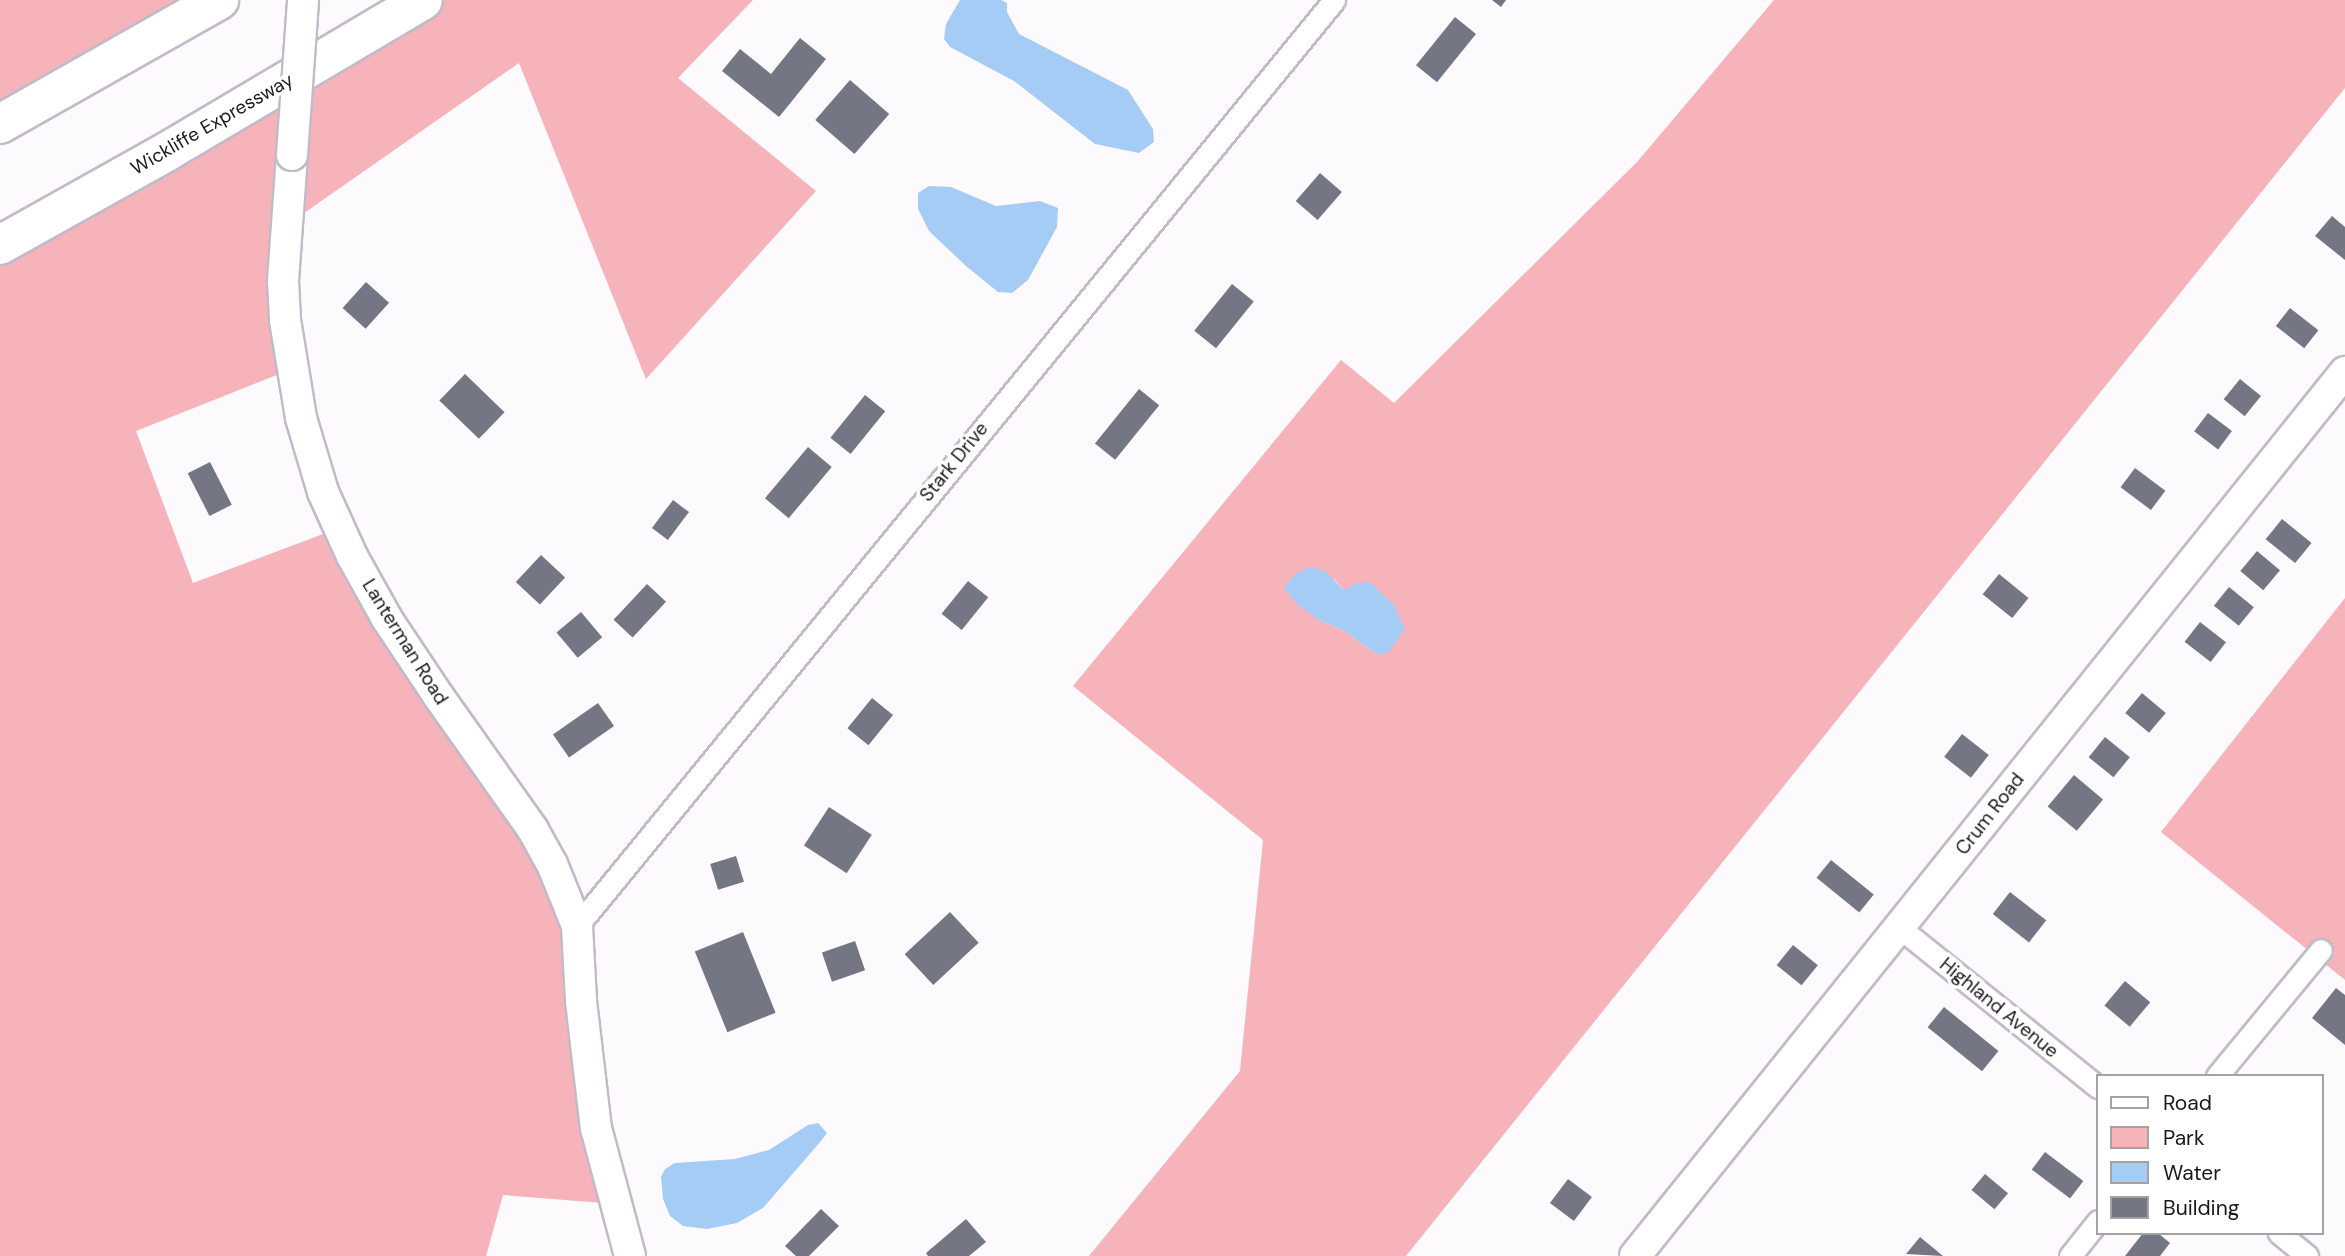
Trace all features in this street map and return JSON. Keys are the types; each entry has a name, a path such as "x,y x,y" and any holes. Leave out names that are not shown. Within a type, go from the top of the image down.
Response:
{"highway":[{"path":"0,124 219,0"},
{"name":"Wickliffe Expressway","path":"0,245 168,151 423,0"}],"street":[{"name":"Lanterman Road","path":"303,0 283,281 285,320 301,418 323,492 352,556 387,619 533,830 552,864 577,926 581,1001 596,1128 629,1256"},
{"name":"Stark Drive","path":"577,926 1334,0"},
{"name":"Crum Road","path":"1635,1256 2345,372"},
{"name":"Highland Avenue","path":"1900,928 2096,1085"},
{"path":"2219,1074 2320,950"},
{"path":"2070,1256 2096,1224"},
{"path":"2281,1235 2307,1256"}],"green space":[{"path":"0,0 219,0 0,124"},
{"path":"423,0 753,0 678,78 816,191 646,379 519,63 287,225 292,369 136,431 193,583 339,528 552,864 616,1204 503,1195 486,1256 0,1256 0,245"},
{"path":"1774,0 2345,0 2345,88 1406,1256 1089,1256 1240,1071 1263,840 1073,686 1341,360 1394,403 1637,162","holes":["1334,579 1344,590 1376,654 1345,631 1319,620"]},
{"path":"2345,598 2345,980 2161,832"}],"water":[{"path":"960,0 1001,0 1007,3 1007,12 1019,34 1128,90 1153,129 1154,142 1139,153 1095,144 1014,81 950,47 944,39 946,24"},
{"path":"929,186 951,187 996,206 1040,201 1058,208 1057,227 1028,280 1012,293 998,292 929,231 918,209 918,193"},
{"path":"1310,567 1325,571 1344,590 1357,583 1370,582 1394,605 1405,629 1388,653 1376,654 1345,631 1319,620 1296,603 1284,588 1295,574"},
{"path":"818,1123 827,1133 763,1208 737,1223 707,1229 683,1226 670,1216 663,1199 661,1177 665,1169 675,1163 735,1159 769,1150 808,1125"}],"building":[{"path":"1492,0 1506,0 1501,7"},
{"path":"1455,17 1476,34 1437,82 1416,65"},
{"path":"800,38 826,59 779,117 722,71 740,49 771,74"},
{"path":"850,80 889,114 854,154 815,120"},
{"path":"1320,173 1342,192 1318,220 1296,201"},
{"path":"2332,216 2345,227 2345,260 2315,236"},
{"path":"366,282 389,303 366,329 343,308"},
{"path":"1232,284 1254,302 1216,348 1194,331"},
{"path":"2290,308 2318,330 2304,348 2276,326"},
{"path":"465,374 505,412 479,439 439,401"},
{"path":"2240,379 2261,396 2245,416 2224,399"},
{"path":"1139,389 1159,405 1115,460 1095,443"},
{"path":"865,395 885,411 851,454 830,438"},
{"path":"2208,413 2232,431 2218,449 2194,431"},
{"path":"808,447 832,467 789,518 765,498"},
{"path":"210,462 232,505 210,516 188,473"},
{"path":"2135,468 2165,491 2151,510 2121,487"},
{"path":"673,500 689,512 668,540 652,528"},
{"path":"2282,519 2312,543 2295,563 2266,539"},
{"path":"2257,551 2280,570 2263,590 2240,571"},
{"path":"541,555 565,578 540,605 516,582"},
{"path":"1999,574 2029,598 2012,618 1983,594"},
{"path":"968,581 988,597 962,630 942,614"},
{"path":"647,584 666,602 633,638 614,620"},
{"path":"2229,587 2254,607 2239,626 2214,606"},
{"path":"581,612 602,637 578,658 556,633"},
{"path":"2200,622 2226,642 2211,662 2185,642"},
{"path":"2142,693 2166,713 2149,733 2125,713"},
{"path":"872,698 893,715 868,745 847,728"},
{"path":"598,703 614,726 569,757 553,735"},
{"path":"1962,734 1989,755 1971,778 1944,757"},
{"path":"2105,737 2130,757 2114,777 2089,757"},
{"path":"2074,775 2103,799 2077,831 2048,806"},
{"path":"829,807 872,835 847,873 804,846"},
{"path":"736,856 744,882 718,890 710,864"},
{"path":"1831,860 1874,895 1859,912 1817,878"},
{"path":"2010,892 2046,920 2029,942 1993,914"},
{"path":"950,912 979,943 933,985 905,954"},
{"path":"743,932 776,1013 727,1032 695,951"},
{"path":"855,941 865,970 832,982 822,952"},
{"path":"1793,945 1818,965 1802,985 1777,965"},
{"path":"2125,981 2150,1002 2130,1027 2104,1006"},
{"path":"2336,988 2345,995 2345,1045 2312,1018"},
{"path":"1944,1007 1998,1051 1982,1071 1928,1027"},
{"path":"2045,1152 2083,1181 2070,1198 2032,1170"},
{"path":"1985,1174 2008,1193 1994,1209 1972,1190"},
{"path":"1568,1179 1592,1197 1574,1221 1550,1203"},
{"path":"821,1209 839,1226 809,1256 796,1256 785,1246"},
{"path":"966,1219 986,1242 969,1256 928,1256 926,1253"},
{"path":"2141,1235 2160,1235 2170,1243 2160,1256 2125,1256"},
{"path":"1920,1237 1943,1256 1906,1254"}]}
